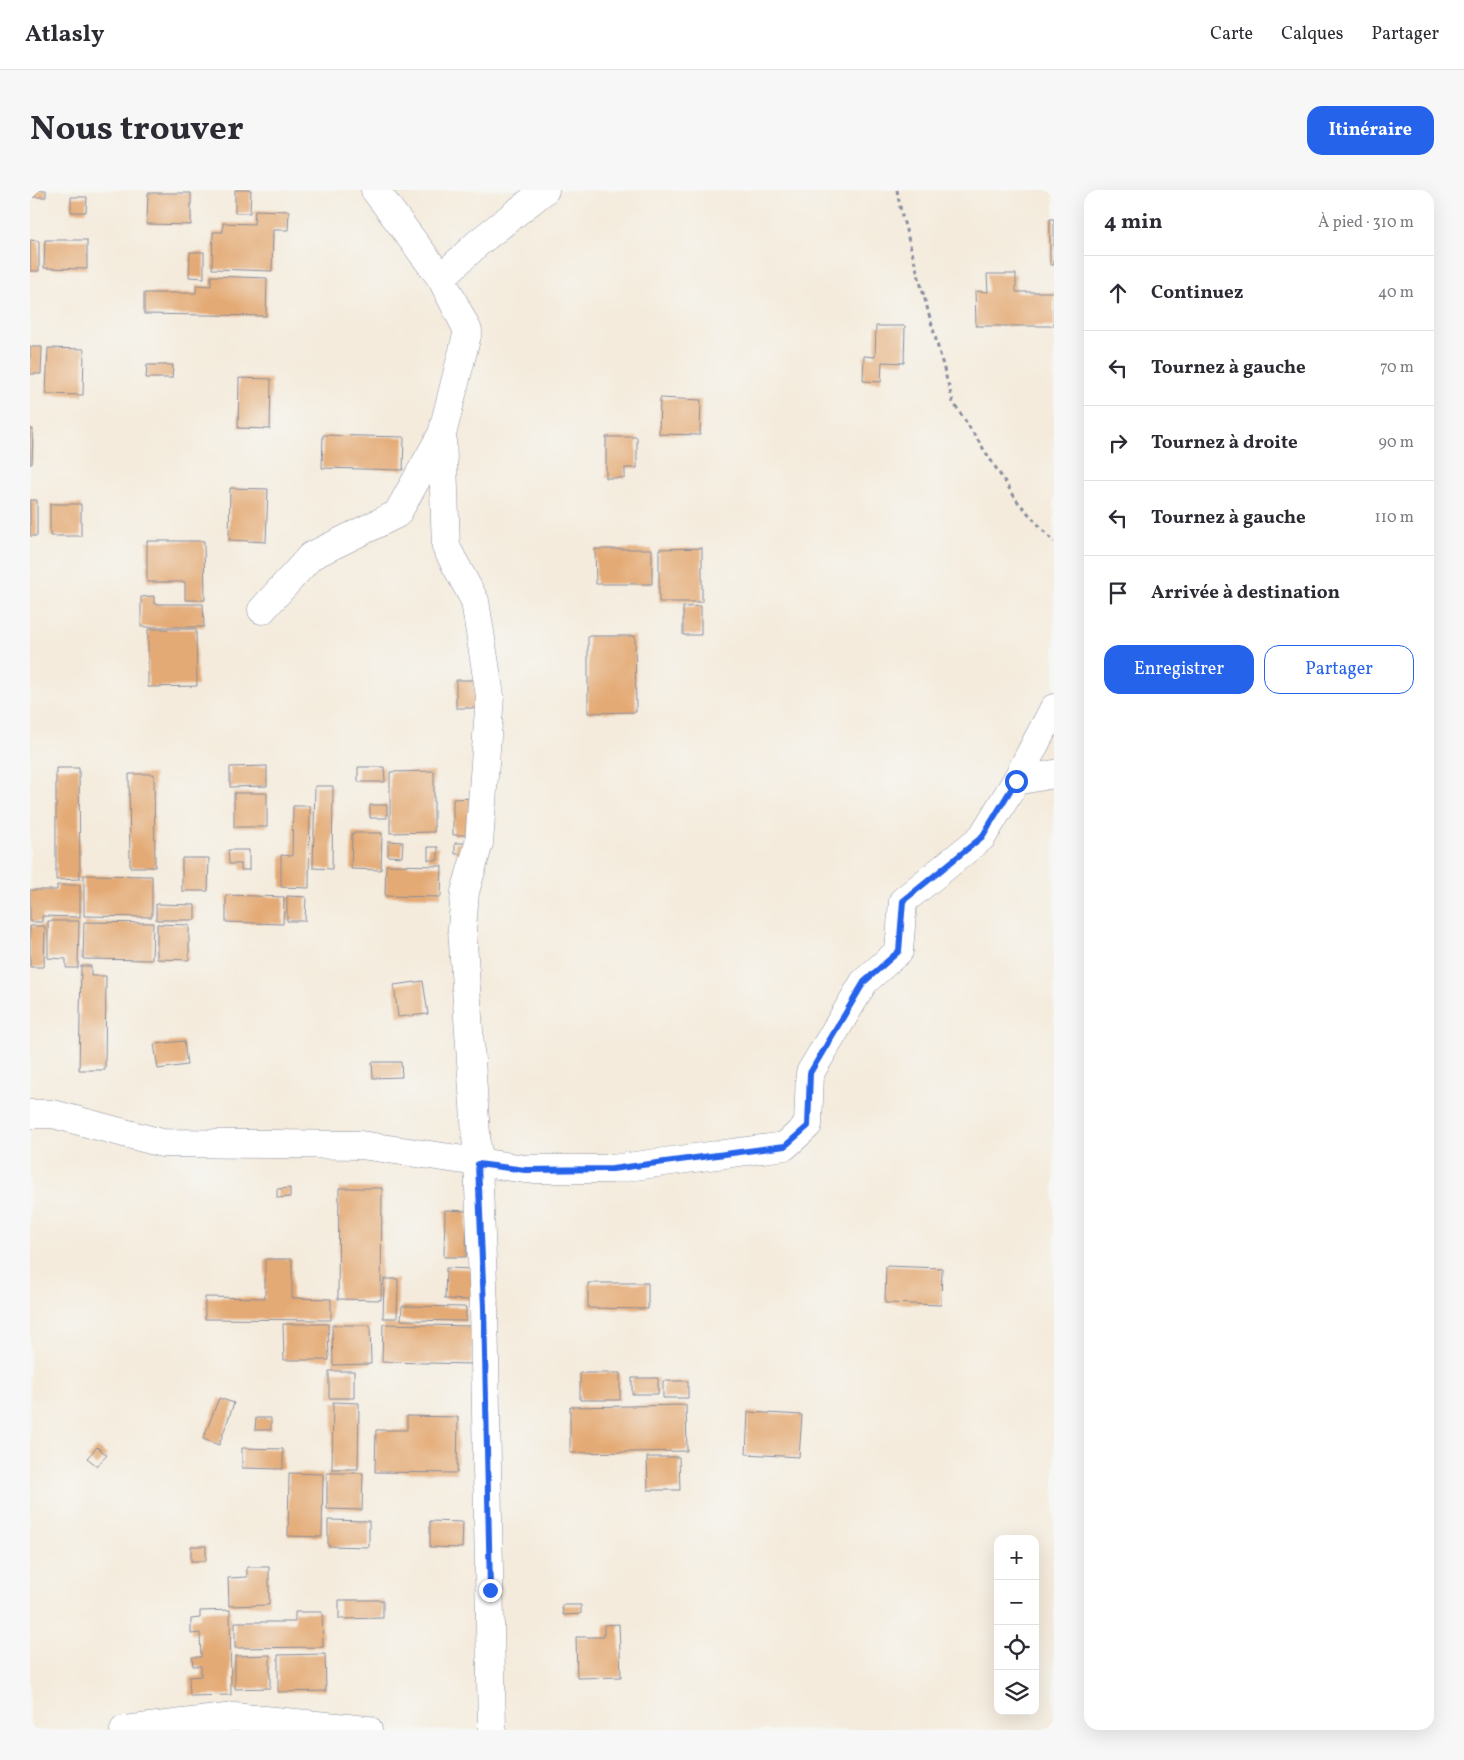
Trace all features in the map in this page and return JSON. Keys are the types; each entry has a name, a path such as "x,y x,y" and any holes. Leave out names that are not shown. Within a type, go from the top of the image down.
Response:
{"street":[{"path":"262,610 311,556 397,514 442,434 468,331 441,278 375,190"},
{"path":"441,278 478,243 545,190"},
{"path":"442,434 446,547 475,601 490,696 478,843 465,892 462,928 478,1164 484,1326 492,1730"},
{"path":"30,1114 53,1114 162,1143 361,1145 525,1170 612,1169 785,1146 808,1126 810,1073 864,982 899,951 903,901 982,837 1016,781 1054,708"},
{"path":"1016,781 1054,774"},
{"path":"124,1730 144,1730 234,1717 368,1730"}],"path":[{"path":"897,190 901,212 953,402 1018,502 1054,542"}],"building":[{"path":"30,190 46,190 46,197 30,197"},
{"path":"235,190 251,190 250,213 235,213"},
{"path":"148,193 191,193 191,225 147,224"},
{"path":"71,197 87,197 86,212 71,212"},
{"path":"255,210 289,211 288,230 273,230 272,271 212,269 213,232 223,232 223,223 254,224"},
{"path":"1050,219 1054,219 1054,265 1050,265"},
{"path":"30,240 39,241 39,271 30,271"},
{"path":"45,240 87,240 87,269 44,268"},
{"path":"190,252 204,252 204,278 189,277"},
{"path":"987,274 1016,274 1016,292 1054,292 1054,326 976,326 975,291 988,292"},
{"path":"211,276 267,278 266,316 144,314 144,293 196,293 196,285 211,286"},
{"path":"876,326 905,326 904,363 882,362 881,382 863,381 864,356 875,357"},
{"path":"30,347 42,347 41,374 30,374"},
{"path":"48,348 84,349 83,395 46,394"},
{"path":"147,365 173,365 172,378 146,378"},
{"path":"239,378 271,379 270,429 238,428"},
{"path":"660,398 701,400 700,435 659,434"},
{"path":"30,429 33,429 32,464 30,464"},
{"path":"323,435 404,437 403,470 322,468"},
{"path":"606,437 637,437 637,468 625,468 625,478 606,478"},
{"path":"230,488 268,489 266,542 229,540"},
{"path":"30,500 37,500 37,536 30,536"},
{"path":"50,504 81,504 81,536 50,536"},
{"path":"147,541 204,541 205,600 185,600 185,582 147,582"},
{"path":"702,548 702,602 659,602 659,549"},
{"path":"595,549 652,549 652,584 596,584"},
{"path":"154,596 154,604 203,604 204,627 141,627 141,597"},
{"path":"701,606 701,635 683,635 683,607"},
{"path":"148,629 196,629 197,686 148,687"},
{"path":"588,636 635,636 636,712 588,713"},
{"path":"456,680 478,680 478,708 456,708"},
{"path":"267,766 267,786 230,787 230,767"},
{"path":"358,767 384,767 385,782 358,782"},
{"path":"56,768 79,768 80,879 56,880"},
{"path":"434,771 434,832 390,833 390,772"},
{"path":"129,774 154,774 155,867 130,867"},
{"path":"315,786 333,786 332,869 313,868"},
{"path":"234,793 267,793 267,827 234,827"},
{"path":"475,798 475,835 453,835 453,799"},
{"path":"370,805 387,805 387,818 370,818"},
{"path":"293,806 310,806 309,888 281,887 281,855 292,856"},
{"path":"352,833 382,833 381,870 351,869"},
{"path":"388,841 403,842 402,857 388,856"},
{"path":"455,843 470,843 470,854 455,854"},
{"path":"428,847 438,847 438,860 428,860"},
{"path":"228,850 249,850 249,870 241,870 241,864 229,864"},
{"path":"182,858 209,858 208,891 182,891"},
{"path":"386,865 442,866 441,897 385,896"},
{"path":"84,875 152,876 152,917 84,916"},
{"path":"57,885 80,885 80,917 42,916 42,922 30,922 30,890 57,890"},
{"path":"226,895 284,897 283,924 226,922"},
{"path":"287,896 306,897 305,921 287,921"},
{"path":"156,904 195,905 195,920 156,920"},
{"path":"48,921 79,921 78,968 66,968 66,959 48,958"},
{"path":"84,922 153,923 152,960 83,959"},
{"path":"157,924 189,925 189,960 157,959"},
{"path":"30,926 45,926 44,967 30,967"},
{"path":"81,966 91,966 91,976 106,976 105,1070 79,1070"},
{"path":"423,981 428,1014 398,1017 394,985"},
{"path":"184,1041 187,1065 158,1069 154,1044"},
{"path":"372,1062 401,1062 402,1077 373,1078"},
{"path":"290,1188 290,1197 277,1198 277,1189"},
{"path":"339,1188 382,1188 381,1300 338,1299"},
{"path":"445,1210 467,1211 466,1257 444,1257"},
{"path":"265,1259 292,1259 292,1298 331,1299 331,1320 205,1319 205,1297 265,1298"},
{"path":"886,1266 942,1268 941,1305 885,1303"},
{"path":"446,1268 473,1269 472,1300 445,1299"},
{"path":"384,1279 398,1279 397,1318 383,1318"},
{"path":"588,1283 648,1283 648,1309 588,1308"},
{"path":"402,1306 466,1307 466,1321 401,1320"},
{"path":"283,1324 328,1324 329,1360 284,1360"},
{"path":"383,1324 473,1326 472,1364 382,1362"},
{"path":"332,1325 370,1325 371,1364 333,1365"},
{"path":"329,1371 354,1371 354,1398 329,1398"},
{"path":"580,1373 620,1373 620,1400 580,1400"},
{"path":"632,1378 658,1378 658,1394 632,1394"},
{"path":"663,1381 688,1381 688,1398 663,1398"},
{"path":"219,1398 234,1403 219,1445 203,1439"},
{"path":"333,1402 359,1403 358,1469 332,1469"},
{"path":"686,1405 687,1451 570,1453 570,1407"},
{"path":"748,1412 802,1415 799,1457 746,1454"},
{"path":"407,1416 458,1417 457,1473 375,1472 376,1430 407,1430"},
{"path":"256,1418 271,1418 271,1430 255,1430"},
{"path":"97,1447 107,1455 97,1466 87,1458"},
{"path":"242,1448 283,1449 283,1469 242,1468"},
{"path":"647,1457 679,1457 680,1490 648,1490"},
{"path":"289,1473 323,1474 322,1537 288,1536"},
{"path":"327,1473 363,1473 362,1510 327,1509"},
{"path":"328,1520 369,1521 369,1547 328,1546"},
{"path":"430,1521 463,1522 462,1548 430,1547"},
{"path":"191,1546 206,1546 206,1561 191,1561"},
{"path":"247,1567 269,1567 269,1605 229,1606 228,1578 247,1577"},
{"path":"339,1600 383,1600 383,1618 339,1619"},
{"path":"562,1605 581,1605 581,1614 563,1615"},
{"path":"230,1610 231,1695 190,1696 189,1677 201,1676 201,1666 193,1666 192,1657 201,1657 200,1633 191,1634 191,1619 200,1618 200,1611"},
{"path":"295,1612 322,1612 323,1647 235,1648 235,1622 295,1622"},
{"path":"619,1624 621,1677 577,1678 576,1637 604,1637 604,1625"},
{"path":"325,1654 326,1691 278,1692 278,1655"},
{"path":"270,1655 270,1688 235,1689 235,1656"}],"route":[{"path":"490,1590 484,1307 478,1164 525,1170 612,1169 785,1146 808,1126 810,1073 864,982 899,951 903,901 982,837 1016,781"}]}
